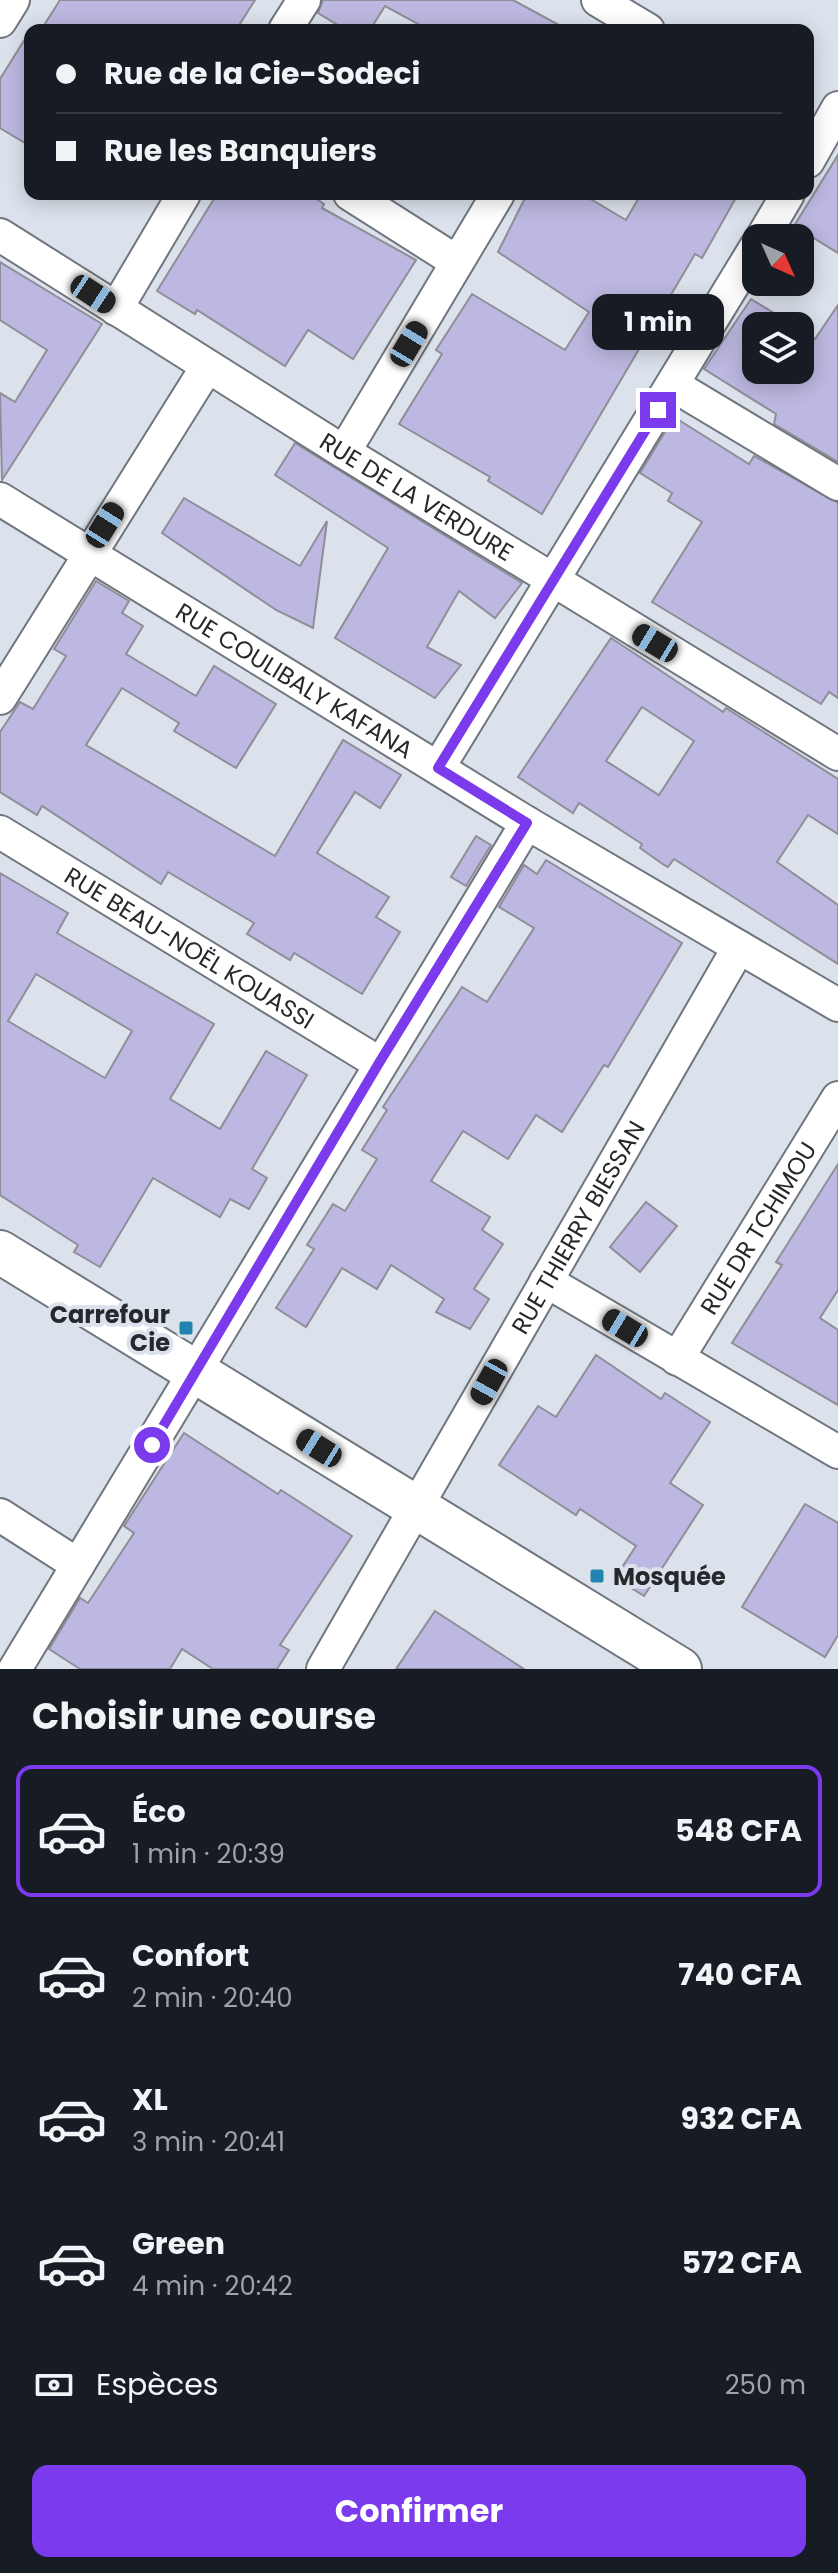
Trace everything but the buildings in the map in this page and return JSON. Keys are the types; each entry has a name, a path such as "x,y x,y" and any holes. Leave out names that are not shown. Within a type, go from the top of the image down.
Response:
{"street":[{"path":"0,21 13,0"},
{"path":"289,24 304,0"},
{"path":"602,12 633,24"},
{"path":"116,309 180,200"},
{"path":"359,200 457,262"},
{"path":"344,452 494,200"},
{"path":"770,224 784,200"},
{"name":"RUE DE LA VERDURE","path":"0,235 344,452 838,754"},
{"path":"438,768 742,270"},
{"path":"0,698 88,552 207,367"},
{"path":"673,385 838,484"},
{"name":"RUE COULIBALY KAFANA","path":"0,499 527,823 838,1005"},
{"path":"15,1669 527,823"},
{"name":"RUE BEAU-NOËL KOUASSI","path":"0,832 379,1063"},
{"name":"RUE THIERRY BIESSAN","path":"323,1669 739,947"},
{"name":"RUE DR TCHIMOU","path":"677,1359 838,1098"},
{"path":"0,1252 680,1669"},
{"path":"546,1281 838,1452"},
{"path":"0,1515 78,1565"}],"place":[{"name":"Carrefour Cie","path":"186,1328"},
{"name":"Mosquée","path":"597,1576"}],"route":[{"path":"152,1445 379,1063 527,823 438,768 658,410"}]}
